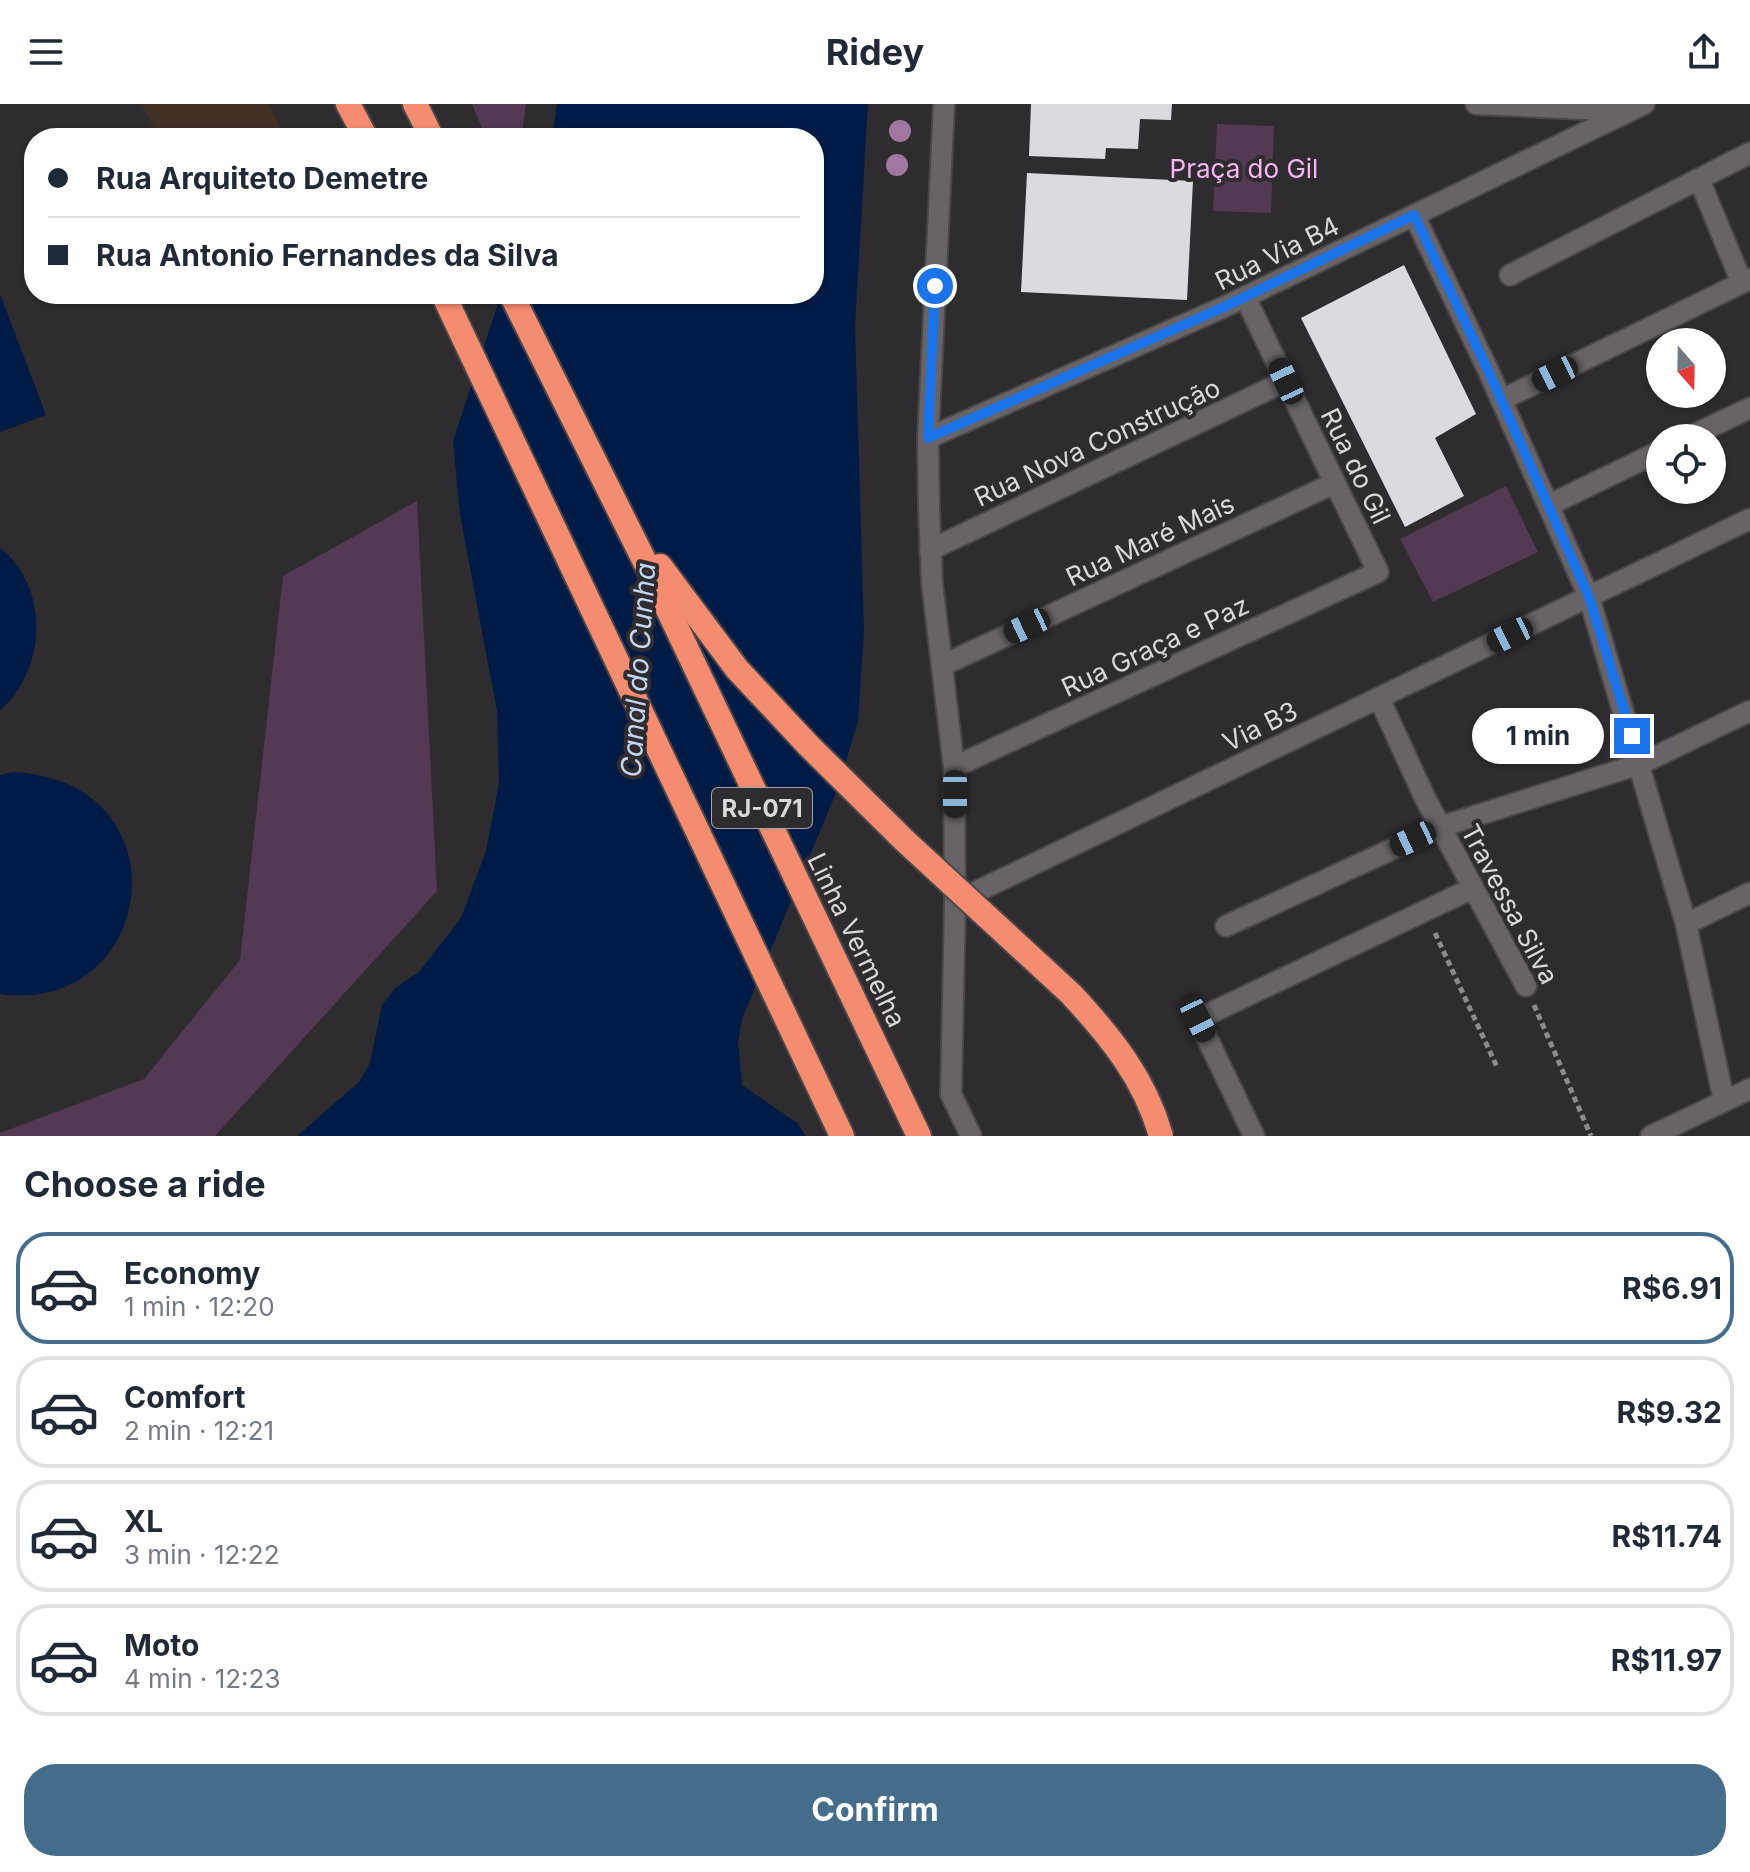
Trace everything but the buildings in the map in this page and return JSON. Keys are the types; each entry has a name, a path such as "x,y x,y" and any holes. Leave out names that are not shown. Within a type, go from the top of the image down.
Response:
{"highway":[{"path":"348,104 361,128"},
{"path":"415,104 427,128"},
{"name":"RJ-071","path":"448,304 842,1136"},
{"name":"Linha Vermelha","path":"516,304 605,480 919,1136"},
{"path":"605,480 663,571 737,669 893,829 1071,994 1113,1041 1146,1095 1161,1136"}],"street":[{"path":"944,104 928,438 930,550 954,767 951,1094 971,1136"},
{"path":"1476,104 1637,108"},
{"name":"Rua Via B4","path":"928,438 1245,297 1637,108"},
{"path":"1510,275 1750,153"},
{"path":"1501,400 1746,281 1699,179"},
{"path":"1414,215 1589,597 1686,924 1724,1101"},
{"name":"Rua do Gil","path":"1245,297 1378,572"},
{"name":"Rua Nova Construção","path":"930,550 1286,381"},
{"path":"1716,424 1750,408"},
{"path":"1549,505 1646,458"},
{"name":"Rua Maré Mais","path":"943,665 1335,483"},
{"name":"Via B3","path":"955,902 1750,519"},
{"name":"Rua Graça e Paz","path":"954,767 1378,572"},
{"name":"Travessa Silva","path":"1379,698 1440,827 1526,986"},
{"path":"1226,926 1440,827 1640,764 1750,711"},
{"path":"1254,1136 1198,1019 1473,888"},
{"path":"1686,924 1750,893"},
{"path":"1651,1136 1750,1089"}],"path":[{"path":"1424,910 1497,1067"},
{"name":"Travessa Silva","path":"1526,986 1591,1136"}],"shaded area":[{"path":"142,104 268,104 281,128 154,128"}],"green space":[{"path":"472,104 526,104 522,128 482,128"},
{"name":"Praça do Gil","path":"1217,124 1274,126 1271,213 1213,211"},
{"path":"1506,486 1538,552 1433,602 1400,539"},
{"path":"417,501 437,891 215,1136 0,1136 0,1133 144,1079 240,960 283,576"}],"water":[{"name":"Canal do Cunha","path":"557,104 868,104 855,326 864,630 858,721 838,788 742,1019 738,1042 742,1085 797,1123 806,1136 297,1136 359,1082 370,1063 382,1005 395,988 419,972 461,918 486,851 499,783 497,711 460,515 453,441 498,304 824,304 824,128 553,128"},
{"path":"0,294 46,415 0,432"},
{"path":"0,548 28,584 36,629 34,651 27,673 16,693 0,710"},
{"path":"13,772 69,785 107,814 128,852 131,895 120,936 93,970 53,991 0,994 0,775"}],"route":[{"path":"935,286 928,438 1224,307 1414,215 1487,368 1589,597 1632,736"}]}
